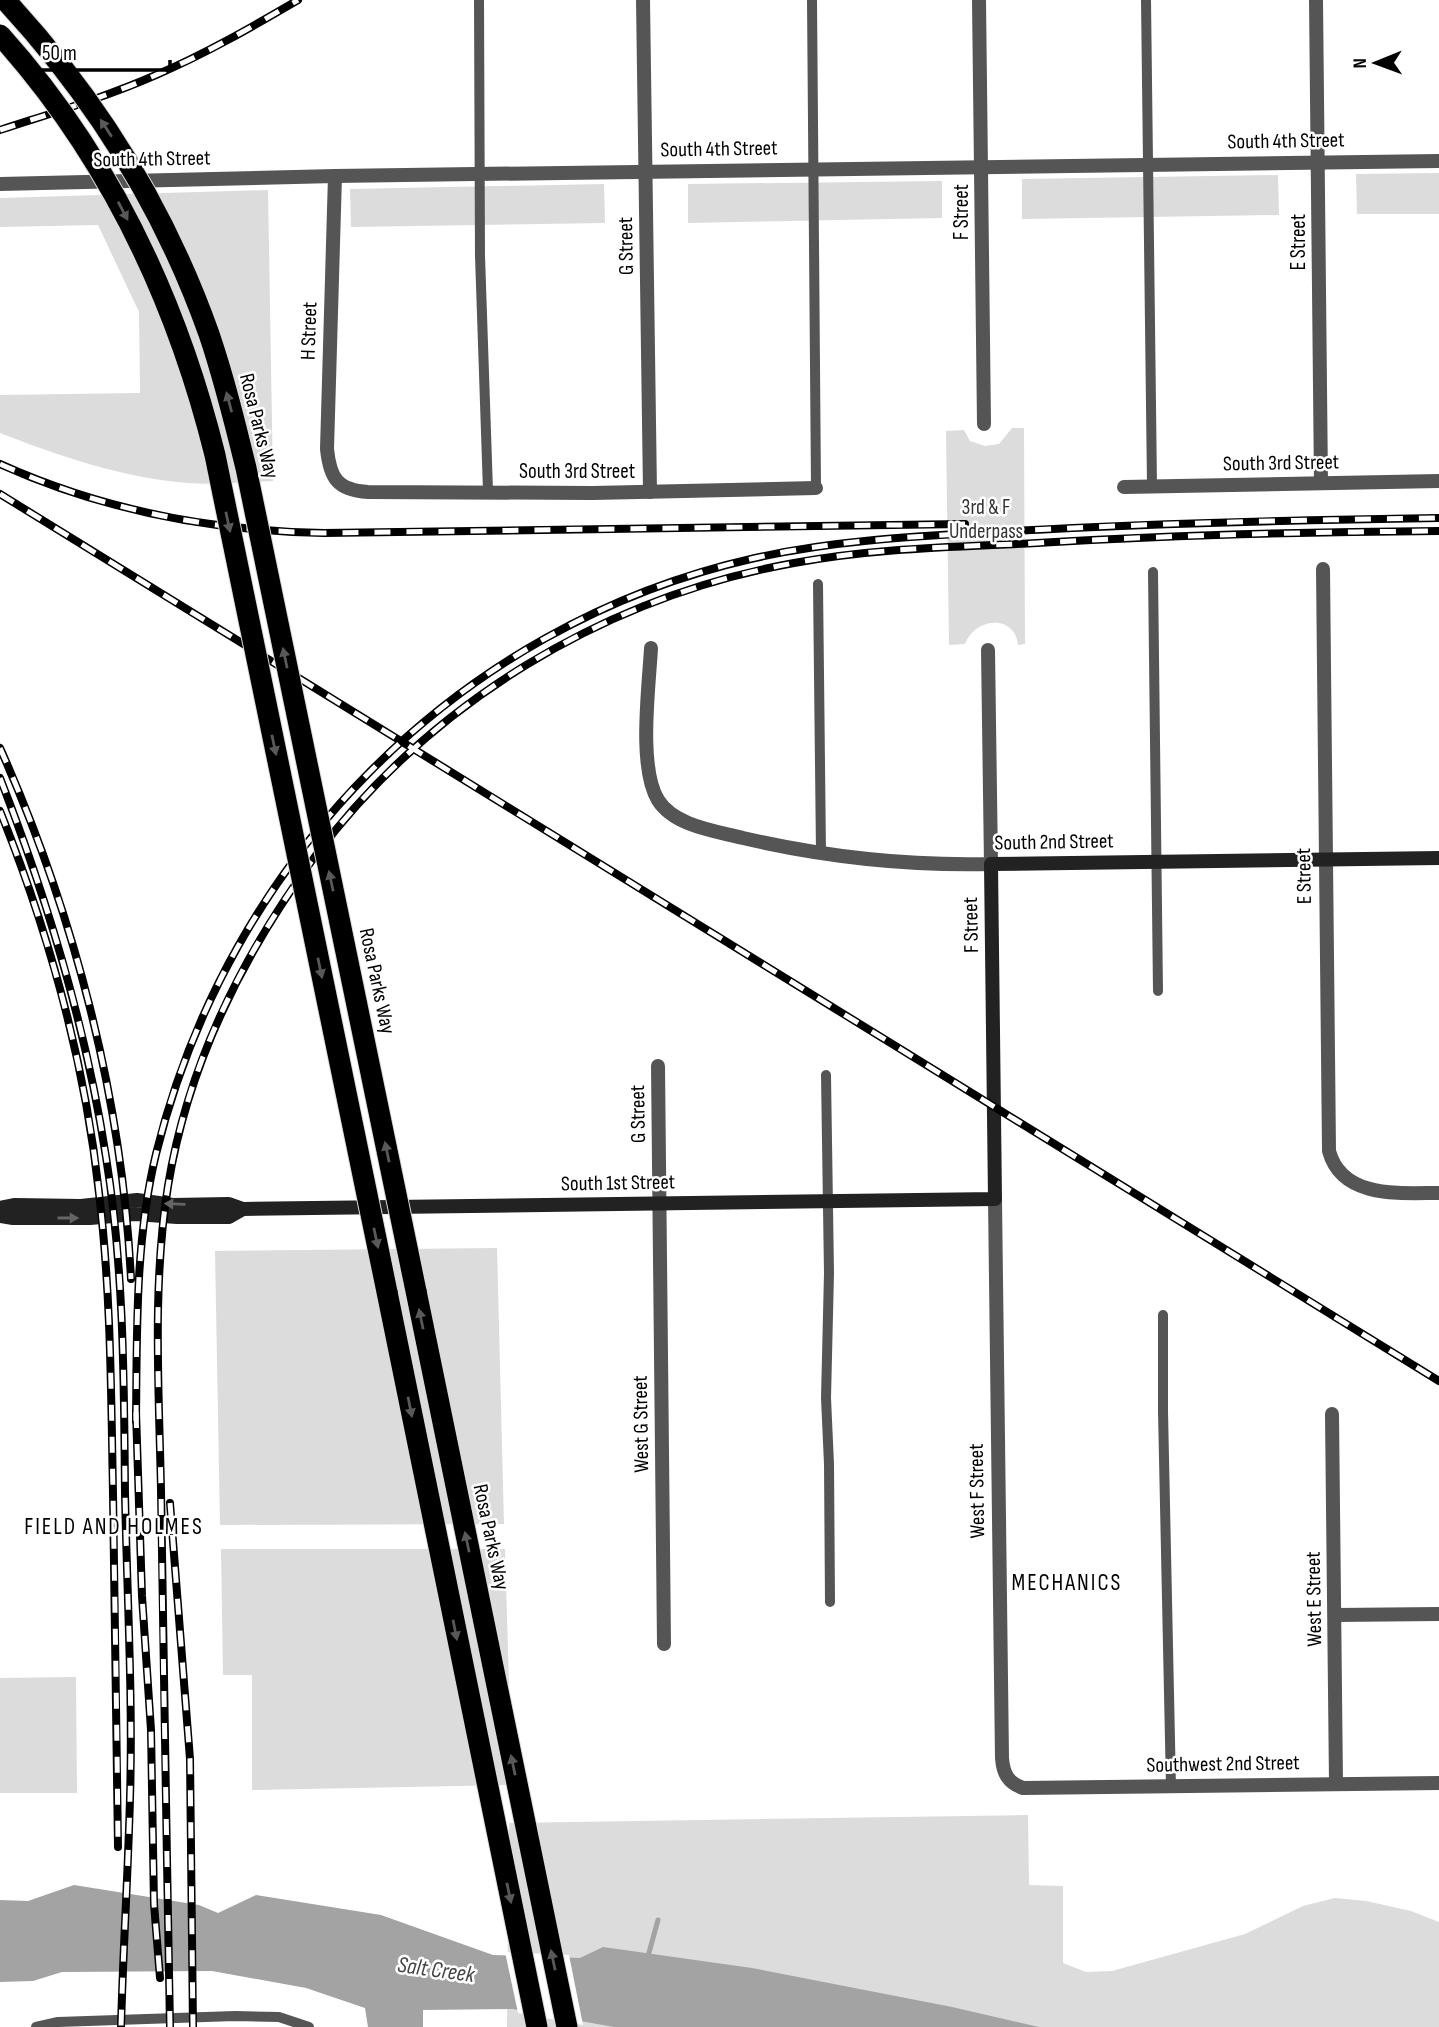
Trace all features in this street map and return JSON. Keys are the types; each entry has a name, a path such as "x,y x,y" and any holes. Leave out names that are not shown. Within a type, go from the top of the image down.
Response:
{"highway":[{"name":"Rosa Parks Way","path":"5,0 49,50 89,102 132,167 192,290 210,336 229,401 246,468 567,2027"},
{"path":"0,35 65,114 106,178 140,242 165,300 183,344 200,398 215,455 537,2027"}],"street":[{"name":"G Street","path":"643,0 650,492"},
{"name":"F Street","path":"979,0 984,424"},
{"name":"E Street","path":"1316,0 1321,483"},
{"name":"South 4th Street","path":"0,184 646,171 1439,161"},
{"name":"H Street","path":"335,176 327,449 330,470 339,484"},
{"name":"South 3rd Street","path":"1124,487 1439,481"},
{"name":"South 3rd Street","path":"339,484 356,491 368,492 650,492 816,488"},
{"name":"E Street","path":"1323,569 1331,1158 1346,1177 1363,1187 1378,1191 1439,1193"},
{"name":"South 2nd Street","path":"651,648 647,747 649,774 659,801 675,816 727,834 821,854 902,863 1439,858"},
{"name":"F Street","path":"988,650 995,1199"},
{"name":"G Street","path":"658,1066 660,1204"},
{"name":"South 1st Street","path":"0,1208 14,1205 81,1206 137,1200 173,1205 229,1204 243,1209 995,1199"},
{"name":"West F Street","path":"995,1199 1002,1758 1005,1776 1010,1782"},
{"name":"West G Street","path":"660,1204 664,1644"},
{"name":"South 1st Street","path":"0,1216 90,1218 135,1214 229,1217 243,1209"},
{"name":"West E Street","path":"1332,1414 1336,1783"},
{"path":"1335,1615 1439,1614"},
{"name":"Southwest 2nd Street","path":"1010,1782 1023,1788 1439,1783"}],"lane":[{"path":"479,0 481,314 488,491"},
{"path":"812,0 816,488"},
{"path":"1146,0 1152,486"},
{"path":"1153,572 1158,991"},
{"path":"818,584 821,854"},
{"path":"826,1075 829,1273 826,1398 830,1464 830,1602"},
{"path":"1163,1315 1171,1787"},
{"path":"36,2027 58,2022 235,2016 279,2017 309,2027"}],"green space":[{"path":"1439,173 1439,214 1357,214 1356,174"},
{"path":"1278,175 1279,215 1022,219 1022,179"},
{"path":"942,181 942,218 688,223 688,184"},
{"path":"604,184 605,223 351,227 350,189"},
{"path":"268,190 273,481 198,484 139,476 68,458 0,433 0,395 140,393 139,312 98,225 0,227 0,198"},
{"name":"3rd & F Underpass","path":"1012,428 1024,428 1025,644 1018,645 1010,628 994,623 977,628 965,644 949,645 946,431 964,430 970,441 985,446 999,444"},
{"path":"497,1248 504,1524 220,1525 215,1251"},
{"path":"221,1549 505,1549 512,1785 252,1790 252,1675 223,1675"},
{"path":"76,1677 77,1793 0,1793 0,1678"},
{"path":"1028,1815 1029,1885 1063,1886 1063,1963 1086,1972 1112,1971 1245,1934 1303,1906 1335,1898 1366,1901 1411,1911 1439,1922 1439,2027 507,2027 509,1823"}],"water":[{"name":"Salt Creek","path":"74,1885 199,1905 218,1913 256,1895 381,1915 493,1955 580,1958 603,1947 752,1968 1039,2027 614,2027 513,2009 423,2010 423,2027 368,2027 365,2008 306,1988 212,1971 62,1972 33,1981 0,1982 0,1900 28,1901"}],"pier":[{"path":"505,1952 569,1955 583,2025 518,2013"}],"waterway":[{"path":"647,1960 658,1920"}],"railway":[{"path":"0,130 98,98 156,75 246,30 298,0"},
{"path":"0,464 78,494 118,506 200,522 282,531 324,533 965,524"},
{"path":"0,494 1439,1381"},
{"path":"136,1421 138,1287 144,1220 156,1154 190,1047 238,946 299,854 371,771 454,699 546,638 647,591 755,558 819,546 883,539 1066,528 1439,518"},
{"path":"170,2027 158,1338 160,1261 168,1186 189,1096 204,1053 242,971 265,931 316,855 362,800 413,750 468,704 527,664 590,630 656,601 724,579 824,558 915,549 1188,536 1439,531"},
{"path":"0,748 50,875 90,1008 117,1143 131,1279"},
{"path":"0,778 18,824 64,965 98,1108 112,1199 120,1283 131,1722 121,2027"},
{"path":"0,811 34,904 63,999 85,1096 99,1193 106,1268 111,1380 118,1847"},
{"path":"136,1412 142,1596 151,1730 154,1904 160,1978"},
{"path":"170,1503 190,1759 193,2027"}],"district":[{"name":"FIELD AND HOLMES","path":"114,1527"},
{"name":"MECHANICS","path":"1067,1583"}]}
